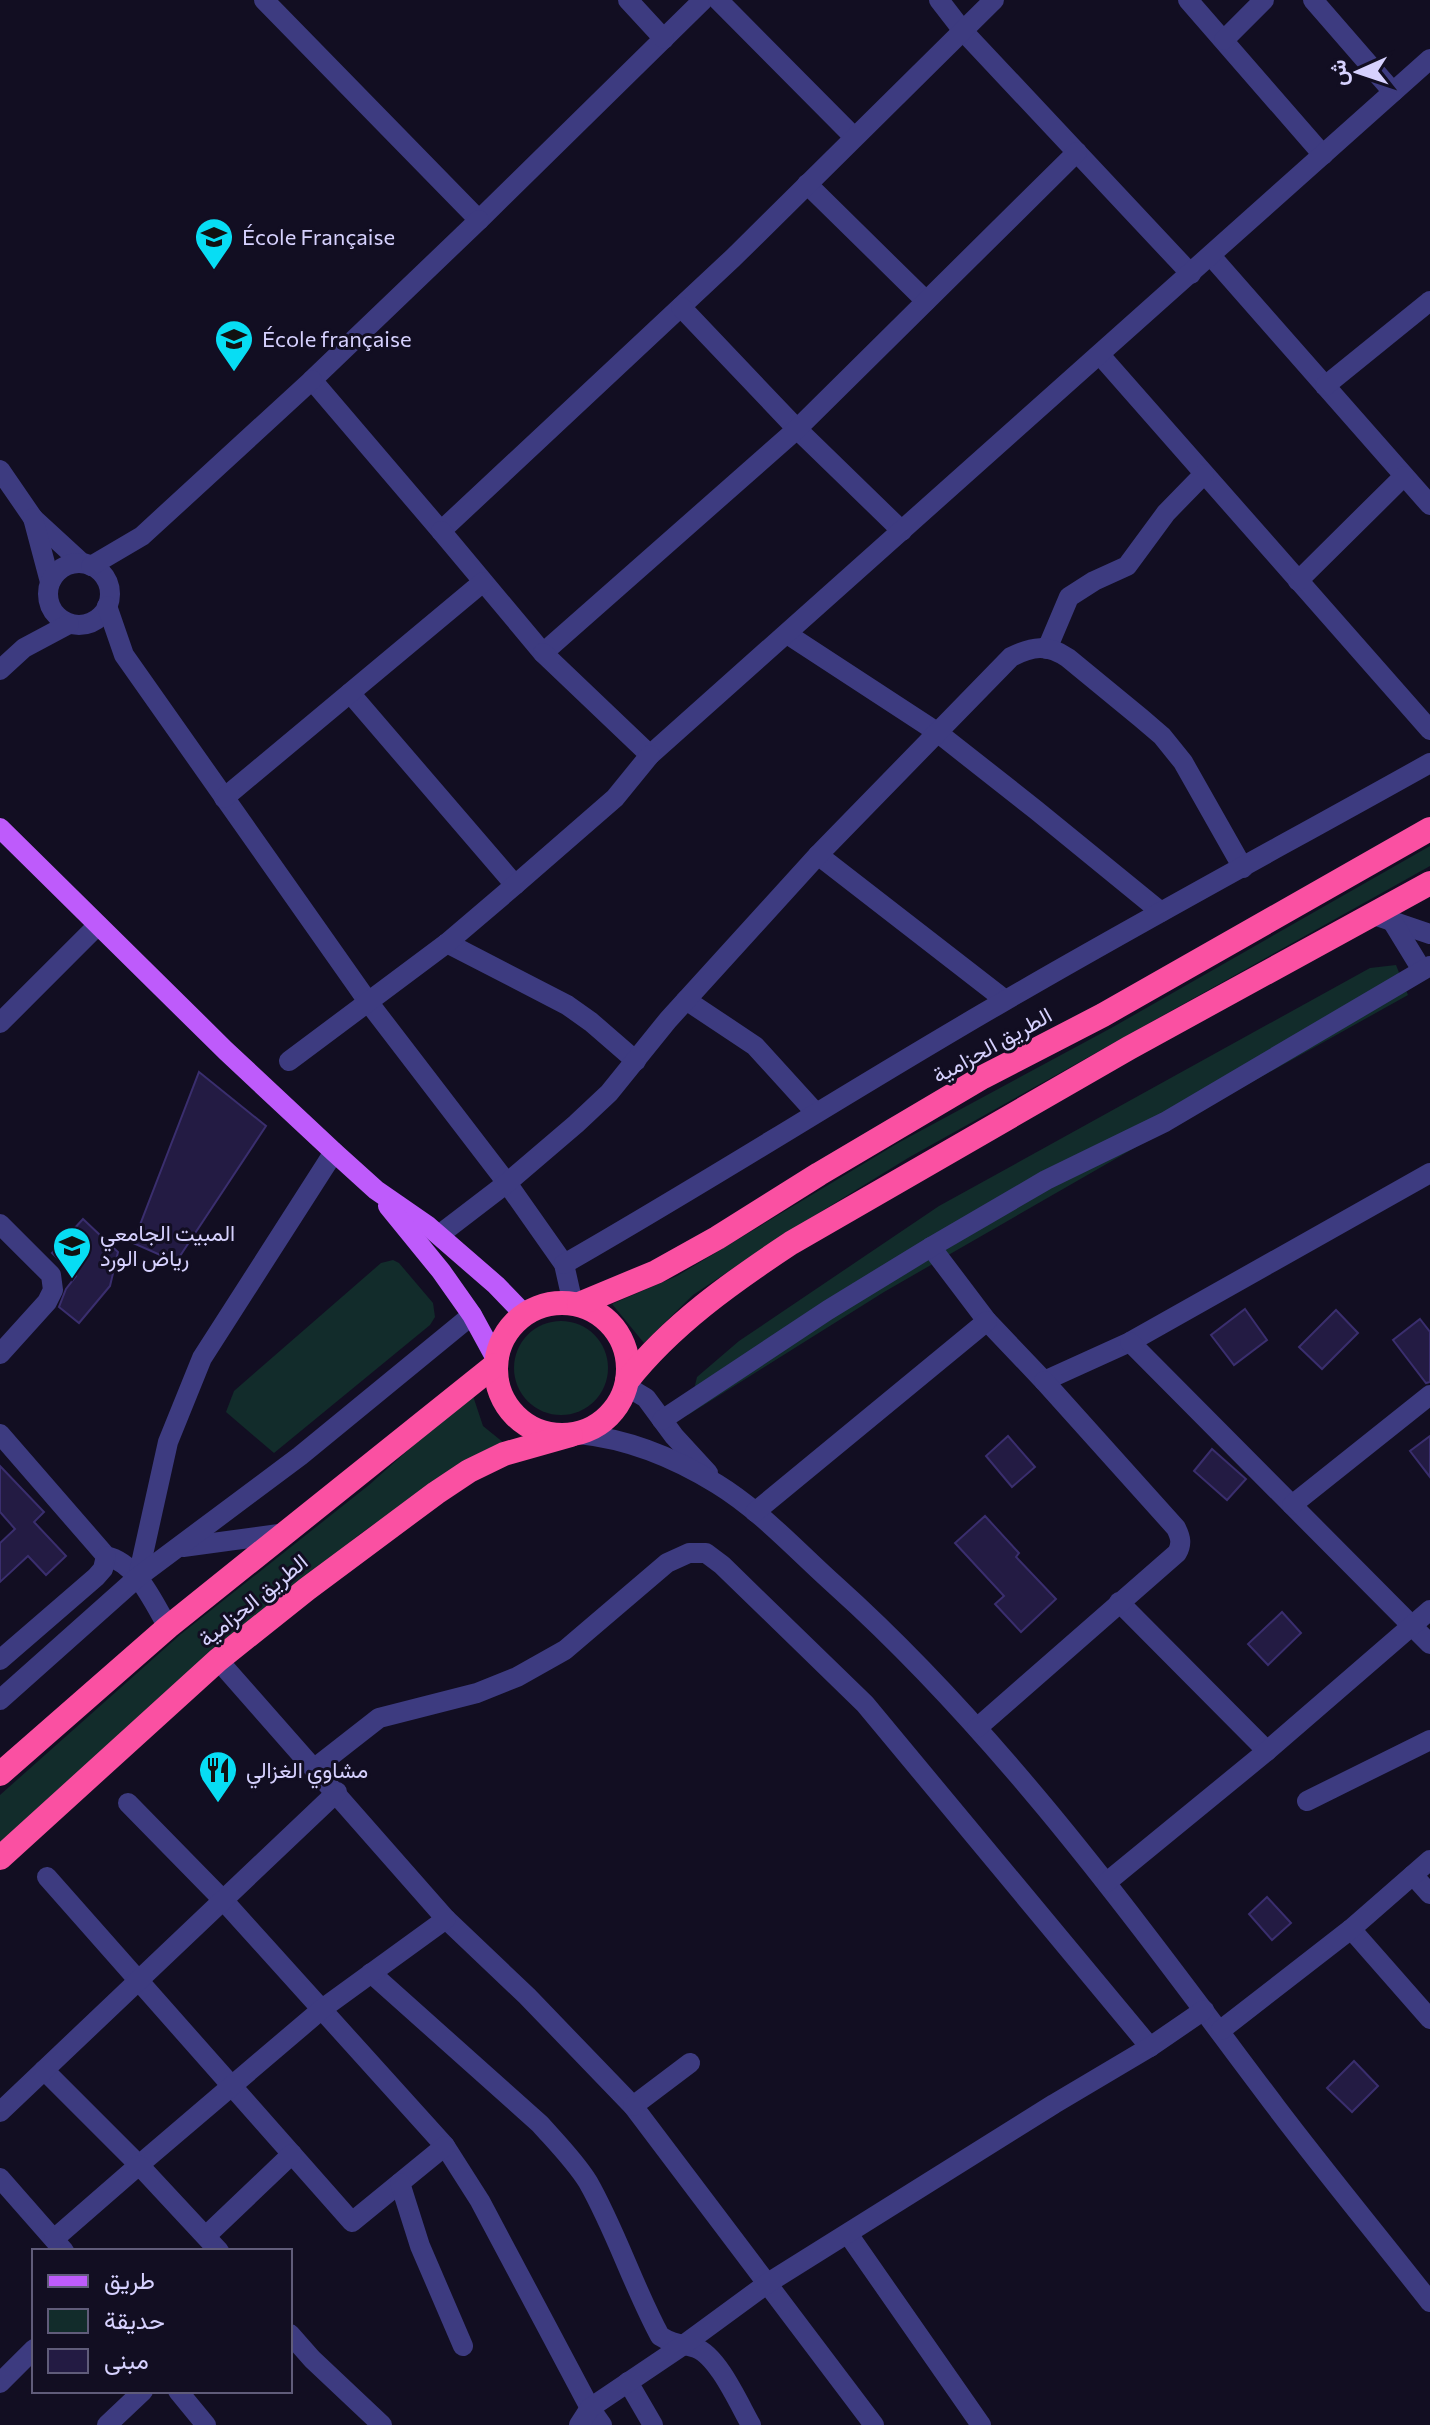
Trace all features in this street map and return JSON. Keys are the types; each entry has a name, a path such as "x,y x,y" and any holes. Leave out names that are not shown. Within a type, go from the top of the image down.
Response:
{"highway":[{"name":"الطريق الحزامية","path":"0,1774 168,1627 495,1362 506,1334 524,1314 540,1305 559,1302 576,1304 656,1272 983,1077 1103,1015 1430,829"},
{"name":"الطريق الحزامية","path":"0,1858 218,1660 447,1485 504,1454 575,1434 603,1421 621,1399 627,1384 667,1337 747,1272 791,1243 1129,1048 1383,918 1430,883"},
{"path":"576,1304 597,1312 612,1325 628,1361 627,1384"},
{"path":"495,1362 497,1385 504,1403 516,1418 533,1429 551,1435 575,1434"}],"main road":[{"path":"0,828 334,1152 376,1190 439,1235 524,1314"},
{"path":"376,1190 472,1315 495,1362"}],"street":[{"path":"264,0 479,220"},
{"path":"628,0 664,39"},
{"path":"24,648 63,568 86,565 142,536 312,380 703,0"},
{"path":"718,0 854,137"},
{"path":"939,0 963,31 1191,274"},
{"path":"441,531 681,307 994,0"},
{"path":"1188,0 1323,155"},
{"path":"1224,40 1264,0"},
{"path":"1313,0 1393,92"},
{"path":"289,1061 447,943 615,798 650,755 1430,59"},
{"path":"543,653 797,429 1077,152"},
{"path":"807,184 926,301"},
{"path":"1211,256 1430,505"},
{"path":"1325,386 1430,301"},
{"path":"681,307 797,429 902,531"},
{"path":"1100,355 1430,730"},
{"path":"312,380 543,653 650,755"},
{"path":"0,470 33,518 86,565 98,571 108,595 124,655 369,1003 507,1183 564,1264 576,1304"},
{"path":"1047,649 1069,597 1127,566 1166,513 1204,474"},
{"path":"1298,581 1404,476"},
{"path":"33,518 50,592 60,619 78,624 124,655"},
{"path":"0,670 24,648 78,624 95,620 142,536"},
{"path":"224,798 483,582"},
{"path":"787,634 937,732 1161,912"},
{"path":"439,1235 507,1183 576,1124 636,1061 686,1000 818,855 1011,657 1029,648 1058,651 1162,736 1198,785 1243,868"},
{"path":"350,693 515,885"},
{"path":"564,1264 749,1157 815,1112 1005,1000 1430,763"},
{"path":"818,855 1005,1000"},
{"path":"1383,918 1430,934"},
{"path":"662,1420 828,1310 931,1247 1046,1180 1165,1122 1426,968 1383,918"},
{"path":"0,1023 98,925"},
{"path":"447,943 567,1005 636,1061"},
{"path":"686,1000 755,1046 815,1112"},
{"path":"138,1577 168,1442 197,1370 334,1152"},
{"path":"1044,1381 1130,1342 1430,1173"},
{"path":"0,1224 51,1275 53,1290 47,1302 0,1354"},
{"path":"931,1247 987,1321 1180,1535 1177,1553 977,1728"},
{"path":"0,1700 138,1577 300,1456 472,1315"},
{"path":"755,1512 987,1321"},
{"path":"1130,1342 1430,1644"},
{"path":"627,1384 646,1398 719,1485"},
{"path":"1292,1505 1430,1395"},
{"path":"0,1434 106,1556 117,1558 138,1577 168,1627"},
{"path":"575,1434 608,1437 660,1454 719,1485 755,1512 866,1613 945,1692 1107,1882 1277,2108 1430,2302"},
{"path":"180,1548 286,1533"},
{"path":"315,1768 379,1718 477,1693 517,1677 565,1650 667,1563 689,1553 706,1553 865,1704 1150,2047"},
{"path":"0,1660 96,1577 103,1569 106,1556"},
{"path":"1119,1602 1267,1751"},
{"path":"1107,1882 1267,1751 1430,1610"},
{"path":"218,1660 446,1919 527,1996 633,2106 874,2425"},
{"path":"1307,1801 1430,1740"},
{"path":"0,2112 337,1792"},
{"path":"128,1803 223,1900 445,2146 480,2201 584,2416 602,2425"},
{"path":"1221,2030 1351,1929 1430,1860"},
{"path":"1413,1875 1430,1894"},
{"path":"47,1877 352,2222 445,2146"},
{"path":"0,2178 59,2245 139,2165 322,2009 446,1919"},
{"path":"1351,1929 1430,2019"},
{"path":"371,1973 540,2124 563,2150 586,2179 601,2207 660,2336 682,2346 695,2347 716,2366 751,2425"},
{"path":"584,2416 768,2283 1150,2047 1204,2010"},
{"path":"633,2106 690,2063"},
{"path":"44,2070 212,2244 292,2154"},
{"path":"400,2183 420,2246 463,2346"},
{"path":"848,2234 981,2425"},
{"path":"292,2336 382,2425"},
{"path":"0,2383 32,2351"},
{"path":"628,2382 653,2425"},
{"path":"107,2425 141,2393"},
{"path":"180,2393 206,2425"}],"green space":[{"path":"1430,846 1430,866 908,1158 783,1235 693,1295 644,1343 612,1304 677,1276 898,1143 1113,1027"},
{"path":"1396,965 1408,995 884,1292 688,1415 697,1377 739,1341 939,1206 1370,968"},
{"path":"393,1260 433,1303 435,1317 430,1325 274,1453 226,1412 234,1391 381,1263"},
{"path":"561,1321 579,1325 594,1335 604,1350 608,1368 604,1386 594,1401 579,1411 561,1415 543,1411 528,1401 518,1386 514,1368 518,1350 528,1335 543,1325"},
{"path":"472,1393 483,1426 504,1443 417,1494 360,1534 204,1661 0,1845 0,1795 181,1634 369,1485"}],"building":[{"path":"199,1072 266,1126 176,1262 133,1243"},
{"path":"83,1219 118,1252 110,1286 79,1323 59,1307 66,1289 76,1276 52,1253"},
{"path":"1245,1309 1267,1340 1234,1365 1211,1335"},
{"path":"1336,1310 1358,1333 1322,1369 1299,1347"},
{"path":"1420,1319 1430,1332 1430,1382 1426,1383 1393,1340"},
{"path":"1008,1436 1035,1467 1012,1487 986,1456"},
{"path":"1430,1436 1430,1477 1410,1451"},
{"path":"1212,1449 1246,1479 1227,1500 1194,1471"},
{"path":"0,1466 44,1512 34,1522 66,1556 46,1575 28,1556 0,1582 0,1543 15,1529 0,1512"},
{"path":"985,1516 1019,1553 1016,1557 1056,1599 1021,1632 995,1604 1004,1596 955,1543"},
{"path":"1282,1612 1301,1633 1268,1665 1248,1644"},
{"path":"1267,1897 1291,1923 1272,1940 1249,1914"},
{"path":"1354,2061 1378,2086 1352,2112 1327,2088"}],"place":[{"name":"École Française","path":"214,271"},
{"name":"École française","path":"234,373"},
{"name":"المبيت الجامعي رياض الورد","path":"72,1280"},
{"name":"مشاوي الغزالي","path":"218,1804"}]}
